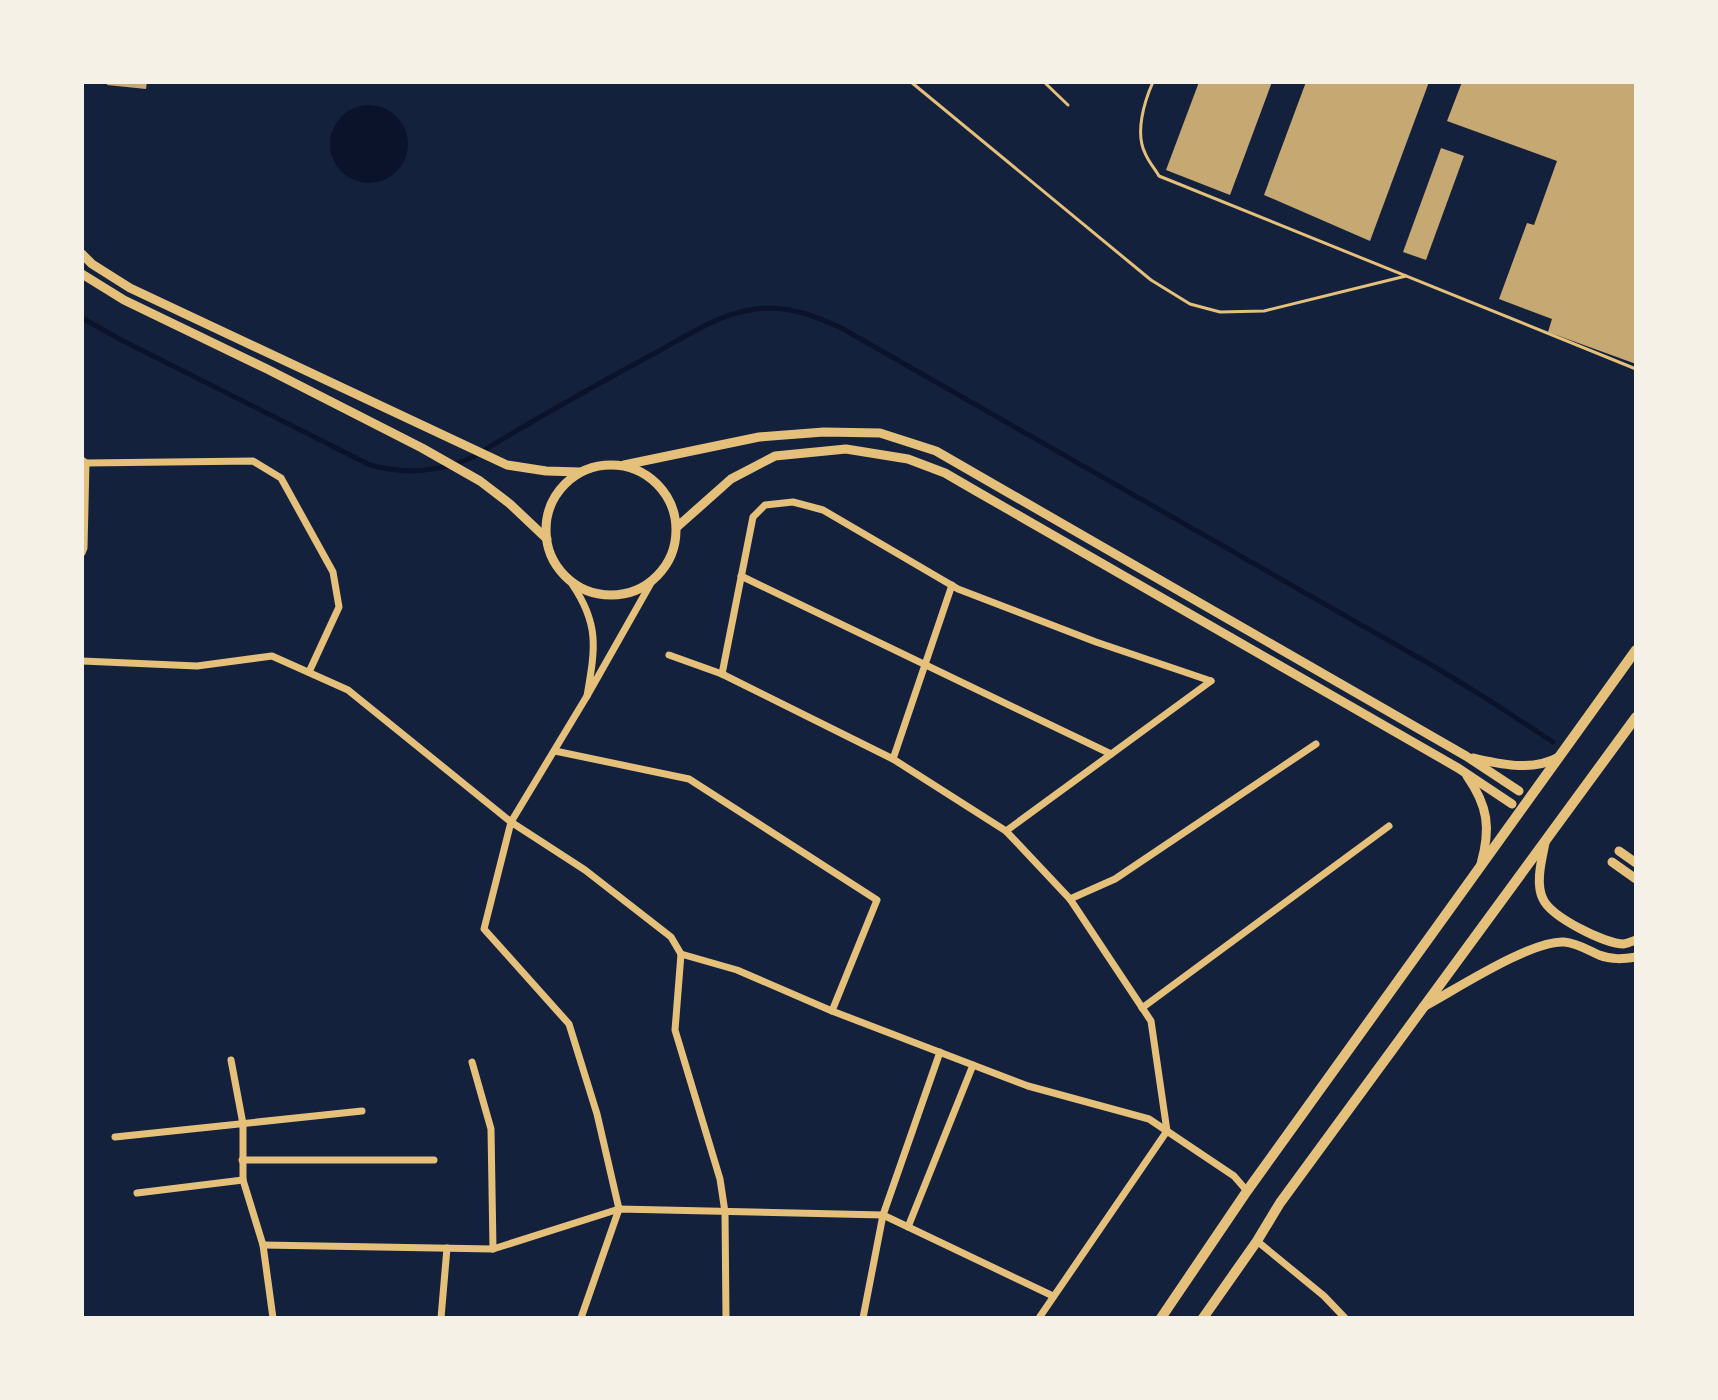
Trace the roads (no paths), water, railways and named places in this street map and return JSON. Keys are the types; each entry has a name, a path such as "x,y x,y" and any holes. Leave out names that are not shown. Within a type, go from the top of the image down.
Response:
{"main road":[{"path":"82,254 130,288 507,465 580,472 601,465 624,465 759,437 824,432 880,433 936,451 1466,756 1519,791"},
{"path":"82,274 124,300 267,369 480,481 547,539"},
{"path":"677,527 731,479 775,456 846,449 908,459 945,473 1458,768 1512,804"},
{"path":"580,472 562,487 550,506 546,529 548,550 558,569 572,584 591,593 612,596 633,593 651,583 666,568 675,549 677,527 673,507 663,489 645,474 624,465"},
{"path":"1161,1318 1247,1191 1636,650"},
{"path":"1203,1318 1280,1203 1636,717"},
{"path":"1466,756 1507,765 1531,766 1559,757"},
{"path":"1458,768 1478,794 1485,810 1487,837 1481,866"},
{"path":"1546,840 1540,866 1543,899 1549,907 1563,919 1610,942 1624,944 1636,940"},
{"path":"1619,851 1636,863"},
{"path":"1612,862 1636,879"},
{"path":"1423,1007 1525,952 1548,944 1565,942 1582,946 1601,956 1621,959 1636,957"}],"street":[{"path":"82,553 84,461 253,461 281,478 333,572 339,607 309,672"},
{"path":"722,674 753,517 765,505 793,502 823,510 952,585 1096,642 1211,681 1006,831"},
{"path":"741,576 1111,754"},
{"path":"581,1318 619,1209 597,1114 569,1024 484,929 511,822 651,583"},
{"path":"572,584 585,603 593,627 594,654 587,696"},
{"path":"893,759 952,585"},
{"path":"669,655 722,674 893,759 1006,831 1070,899 1151,1021 1167,1131 1039,1318"},
{"path":"82,661 197,666 272,656 348,690 511,822 585,870 671,937 681,954 675,1030 720,1179 725,1212 726,1318"},
{"path":"1070,899 1115,879 1316,744"},
{"path":"555,751 689,779 877,900 832,1011"},
{"path":"1142,1008 1389,826"},
{"path":"681,954 737,970 832,1011 1028,1086 1149,1119 1234,1176 1247,1191"},
{"path":"863,1318 883,1215 940,1052"},
{"path":"231,1060 243,1124 243,1180 263,1245 273,1318"},
{"path":"472,1062 491,1129 493,1249"},
{"path":"908,1227 973,1065"},
{"path":"115,1137 362,1111"},
{"path":"242,1160 434,1160"},
{"path":"137,1193 243,1180"},
{"path":"263,1245 493,1249 619,1209 883,1215 1053,1296"},
{"path":"1257,1241 1324,1296 1345,1318"},
{"path":"441,1318 447,1248"}],"lane":[{"path":"911,82 1151,280 1190,304 1220,312 1264,311 1406,276"},
{"path":"1153,82 1140,132 1144,152 1159,176 1636,369"}],"water":[{"path":"369,105 384,108 396,117 405,129 408,144 405,159 396,171 384,180 369,183 354,180 342,171 333,159 330,144 333,129 342,117 354,108"}],"waterway":[{"path":"82,318 370,465 410,471 435,469 473,457 717,320 743,311 768,308 802,313 845,330 1435,667 1553,742"}]}
